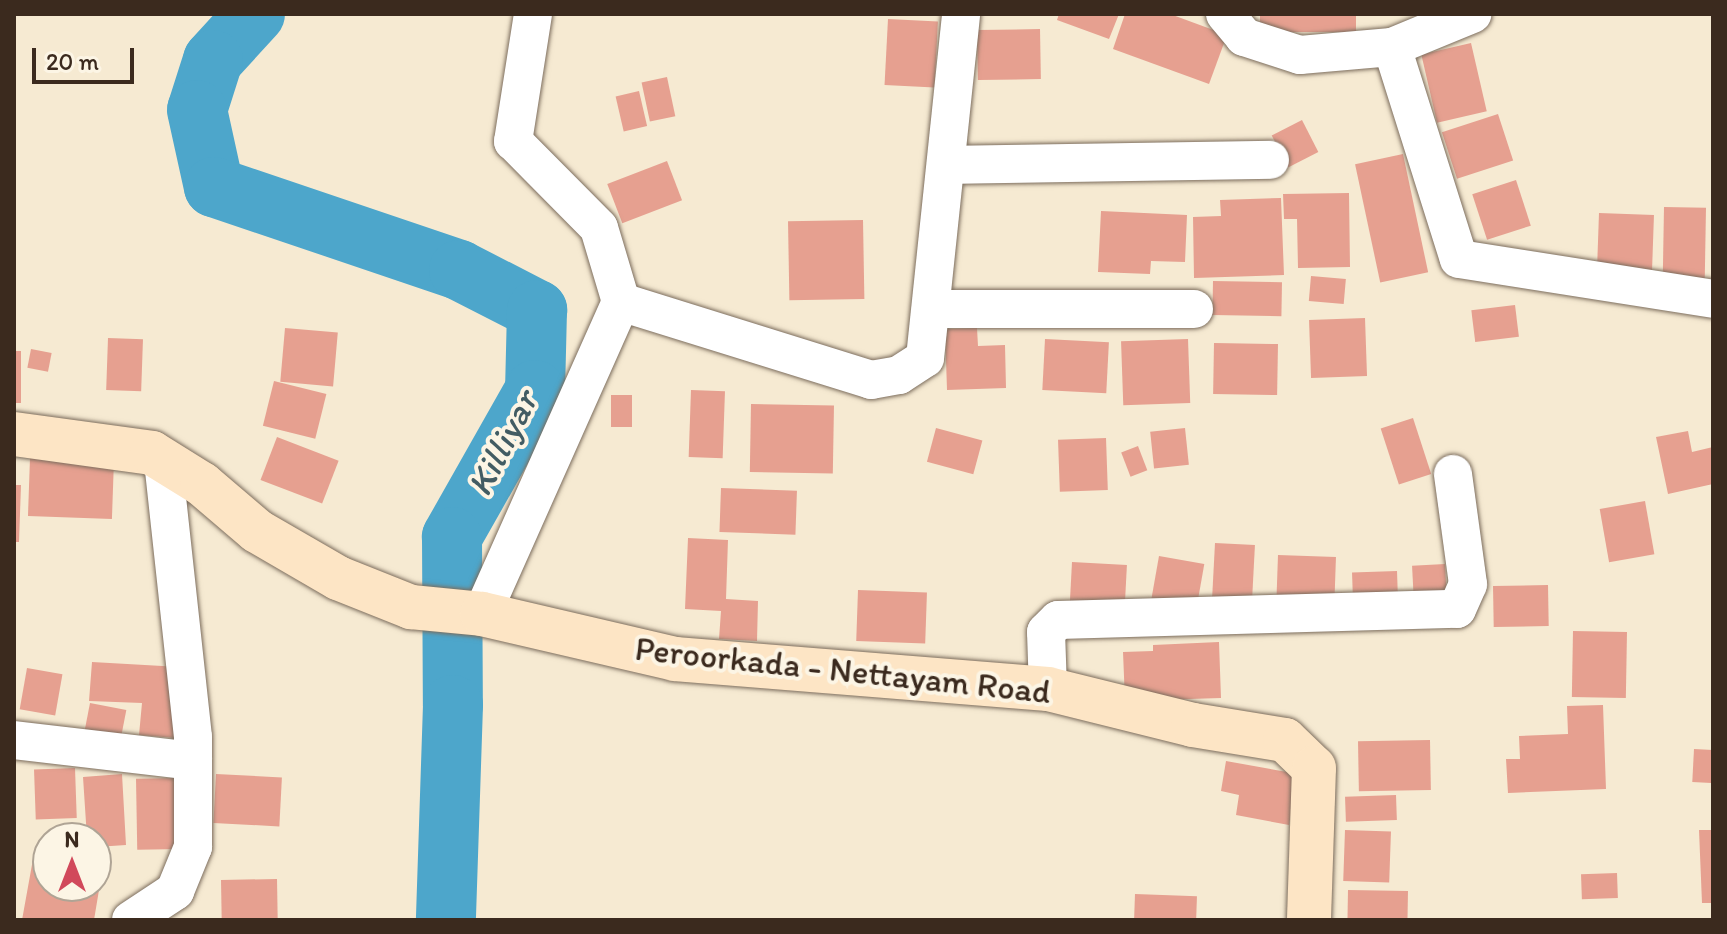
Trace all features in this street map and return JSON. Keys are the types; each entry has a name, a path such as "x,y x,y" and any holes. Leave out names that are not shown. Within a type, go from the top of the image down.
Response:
{"street":[{"path":"482,614 621,302 599,228 513,141 533,14"},
{"path":"621,302 871,380 899,375 925,358 961,14"},
{"path":"1225,14 1244,37 1300,55 1392,47 1472,14"},
{"path":"1392,47 1459,259 1713,299"},
{"path":"946,165 1270,160"},
{"path":"932,309 1194,309"},
{"name":"Peroorkada - Nettayam Road","path":"14,434 152,453 202,484 257,531 311,562 411,607 482,614 675,659 1048,689 1193,725 1285,740 1314,768 1309,920"},
{"path":"131,920 175,891 193,847 193,761 163,461"},
{"path":"1048,689 1047,629 1058,620 1457,609 1468,584 1453,474"},
{"path":"14,740 193,761"}],"building":[{"path":"1059,14 1119,14 1109,39 1057,20"},
{"path":"1125,14 1170,14 1227,35 1209,84 1113,49"},
{"path":"1260,14 1356,14 1356,32 1260,32"},
{"path":"888,19 938,22 934,88 885,85"},
{"path":"1040,29 1041,79 978,80 977,30"},
{"path":"1471,43 1487,111 1437,123 1421,54"},
{"path":"667,77 675,116 650,122 642,82"},
{"path":"639,91 647,126 624,131 616,96"},
{"path":"1498,114 1513,161 1457,179 1442,132"},
{"path":"1302,120 1318,152 1288,168 1272,135"},
{"path":"1403,154 1428,272 1380,283 1355,164"},
{"path":"667,161 682,200 622,223 607,184"},
{"path":"1516,180 1531,226 1487,240 1472,194"},
{"path":"1349,193 1350,267 1298,268 1297,219 1284,219 1283,194"},
{"path":"1281,198 1284,275 1194,278 1193,217 1221,216 1220,200"},
{"path":"1664,207 1706,208 1705,286 1663,285"},
{"path":"1101,211 1187,215 1185,262 1151,261 1150,274 1098,272"},
{"path":"1599,213 1654,215 1652,278 1597,276"},
{"path":"863,220 864,299 789,300 788,221"},
{"path":"1311,276 1346,279 1344,304 1309,301"},
{"path":"1213,281 1282,282 1281,316 1212,315"},
{"path":"1515,305 1519,337 1475,342 1471,310"},
{"path":"1365,318 1367,376 1311,378 1309,320"},
{"path":"285,328 338,333 333,386 280,382"},
{"path":"977,328 978,346 1005,345 1006,388 947,390 945,329"},
{"path":"108,338 143,339 141,391 106,390"},
{"path":"1045,339 1109,342 1106,393 1042,390"},
{"path":"1188,339 1190,403 1123,405 1121,341"},
{"path":"1214,343 1278,344 1277,395 1213,394"},
{"path":"31,349 52,353 48,372 27,368"},
{"path":"14,351 21,351 21,403 14,403"},
{"path":"274,381 326,394 315,439 263,426"},
{"path":"691,390 725,391 723,458 689,457"},
{"path":"611,395 632,395 632,427 611,427"},
{"path":"751,404 834,405 833,473 750,472"},
{"path":"1413,418 1431,474 1399,485 1381,429"},
{"path":"936,428 982,440 973,474 927,462"},
{"path":"1185,428 1189,465 1154,468 1150,432"},
{"path":"1688,431 1692,452 1713,447 1713,484 1668,494 1656,437"},
{"path":"277,437 339,461 322,504 261,480"},
{"path":"1106,438 1108,490 1060,492 1058,440"},
{"path":"1138,446 1147,470 1131,477 1121,452"},
{"path":"30,458 114,461 112,519 28,516"},
{"path":"14,485 21,485 19,542 14,542"},
{"path":"721,488 797,491 795,535 719,532"},
{"path":"1645,501 1654,554 1609,562 1600,509"},
{"path":"688,538 728,540 726,599 758,601 757,641 719,639 721,611 685,609"},
{"path":"1215,543 1255,545 1252,606 1212,604"},
{"path":"1278,555 1336,557 1334,609 1276,607"},
{"path":"1159,556 1204,564 1196,608 1151,600"},
{"path":"1072,562 1127,565 1125,611 1070,608"},
{"path":"1445,564 1447,605 1414,607 1412,566"},
{"path":"1397,571 1398,605 1353,607 1352,573"},
{"path":"1548,585 1549,626 1494,627 1493,586"},
{"path":"858,590 927,592 925,643 856,641"},
{"path":"1573,631 1627,632 1626,698 1572,697"},
{"path":"1219,642 1221,698 1125,701 1123,652 1153,651 1153,645"},
{"path":"92,662 180,667 176,738 139,735 142,703 89,701"},
{"path":"27,668 62,674 55,716 20,709"},
{"path":"90,703 126,710 120,740 84,733"},
{"path":"1603,705 1606,789 1508,793 1506,759 1520,759 1519,736 1568,734 1567,706"},
{"path":"1430,740 1431,790 1359,791 1358,741"},
{"path":"1694,749 1713,750 1711,783 1692,782"},
{"path":"1226,761 1298,774 1289,825 1236,815 1239,795 1221,791"},
{"path":"75,768 77,818 36,819 34,769"},
{"path":"122,774 126,845 112,846 112,822 86,822 83,777"},
{"path":"216,774 282,777 279,826 213,823"},
{"path":"181,778 182,849 137,850 136,779"},
{"path":"1396,795 1397,820 1346,822 1345,797"},
{"path":"1345,830 1391,832 1389,883 1343,881"},
{"path":"1699,830 1713,830 1713,903 1702,903"},
{"path":"32,865 32,902 97,902 94,920 22,920"},
{"path":"1617,873 1618,898 1582,899 1581,874"},
{"path":"277,879 278,920 222,920 221,880"},
{"path":"1348,890 1408,891 1407,920 1347,920"},
{"path":"1135,894 1197,896 1196,920 1134,920"}],"waterway":[{"name":"Killiyar","path":"255,14 213,60 197,110 214,187 459,270 537,310 535,390 452,537 453,705 446,920"}]}
